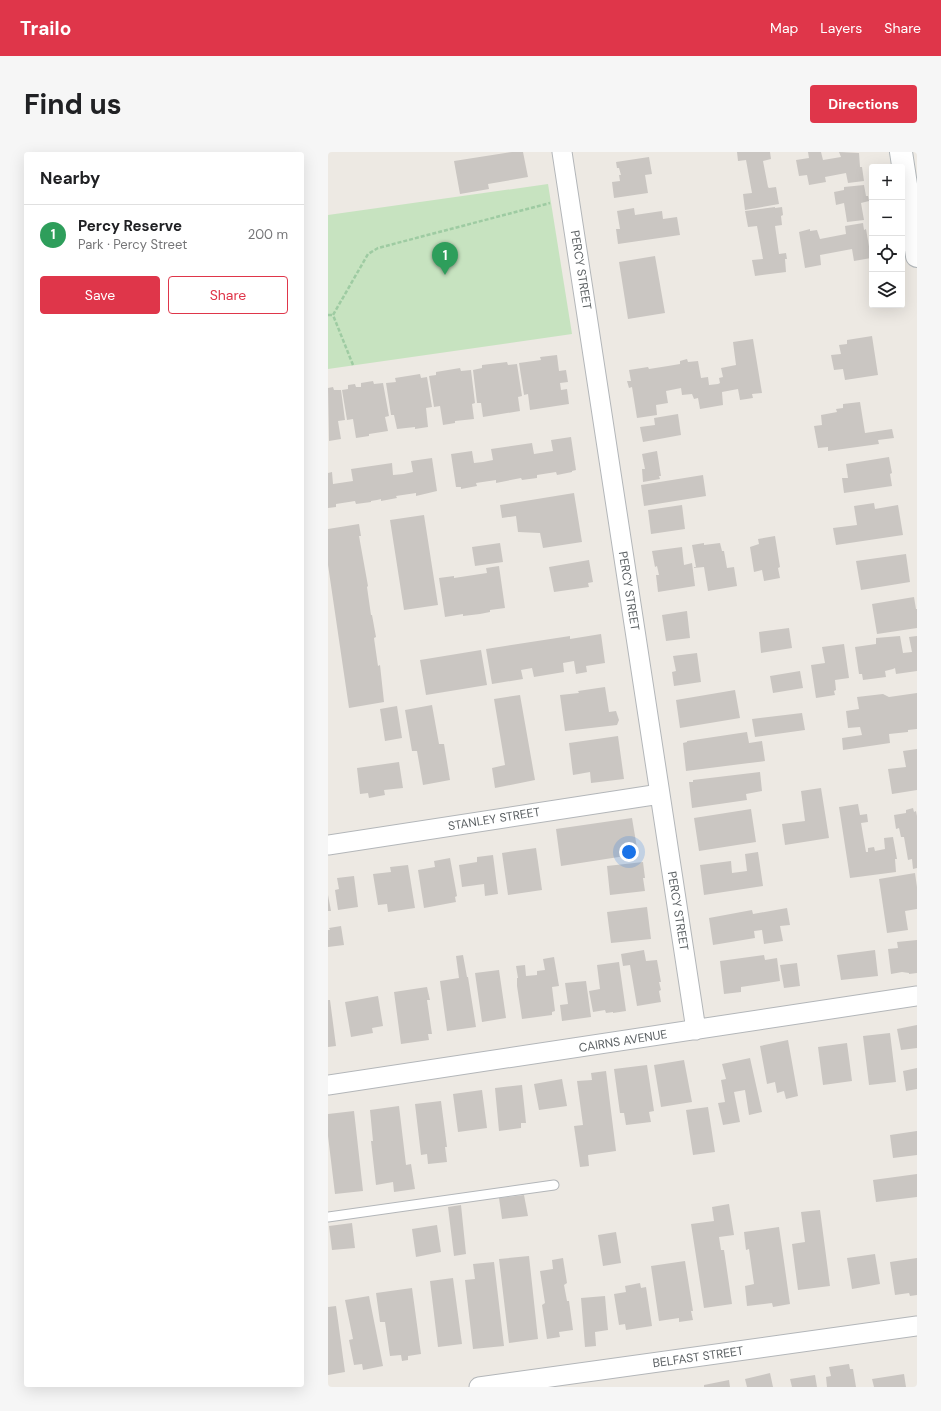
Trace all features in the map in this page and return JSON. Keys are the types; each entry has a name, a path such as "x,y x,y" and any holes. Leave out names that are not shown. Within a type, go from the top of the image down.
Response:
{"main road":[{"path":"901,152 912,194 917,256"}],"street":[{"name":"PERCY STREET","path":"562,152 696,1030"},
{"name":"STANLEY STREET","path":"328,844 660,794"},
{"name":"CAIRNS AVENUE","path":"328,1085 917,996"},
{"name":"BELFAST STREET","path":"479,1387 917,1326"}],"lane":[{"path":"328,1217 554,1185"}],"path":[{"path":"333,315 368,254 378,248 570,198"},
{"path":"328,315 333,315"},
{"path":"333,315 353,365"}],"green space":[{"path":"548,184 572,334 328,369 328,215"}],"building":[{"path":"512,152 523,152 528,177 488,184 489,189 460,194 454,161"},
{"path":"737,152 770,152 771,159 763,161 768,187 776,187 779,204 745,210 743,194 752,193 746,160 738,161"},
{"path":"808,152 821,152 823,160 841,157 839,152 859,153 860,167 862,167 864,181 848,183 846,173 825,177 826,182 809,185 807,175 799,176 796,160 809,158"},
{"path":"649,157 652,174 645,175 648,193 614,198 612,182 620,181 619,175 621,175 619,168 617,168 616,162"},
{"path":"864,185 866,196 868,196 869,201 861,203 864,220 847,222 844,203 836,205 834,192 844,190 844,187"},
{"path":"782,207 782,225 775,226 779,254 786,253 786,272 755,276 752,260 763,259 757,226 748,227 745,211"},
{"path":"634,208 635,215 662,211 663,219 677,217 680,235 618,244 616,229 620,229 617,211"},
{"path":"863,223 864,230 866,229 869,246 869,258 854,261 852,249 820,255 821,265 805,268 799,232 810,229 810,231 817,230 820,239 846,234 845,226"},
{"path":"655,256 665,313 628,319 619,262"},
{"path":"872,336 878,375 845,380 843,369 834,370 831,355 841,354 839,345 847,344 847,340"},
{"path":"753,339 762,393 752,394 753,398 740,400 738,389 722,392 723,405 700,409 698,398 694,399 692,394 682,395 681,388 666,391 668,403 656,405 657,415 637,418 632,387 629,388 627,381 631,381 629,370 648,367 649,369 680,364 680,361 687,359 688,362 698,361 701,378 708,377 709,385 718,384 720,383 719,378 723,377 721,368 736,365 733,342"},
{"path":"557,355 559,371 566,370 568,382 560,383 561,390 567,389 569,404 530,410 528,394 524,395 519,363 541,360 540,357"},
{"path":"507,362 508,365 517,364 522,396 518,397 520,411 483,417 481,403 477,403 473,370 482,368 482,365"},
{"path":"460,368 461,371 471,370 475,403 472,404 474,419 455,421 455,423 443,425 440,406 434,407 429,376 436,375 436,372"},
{"path":"420,374 421,378 427,377 432,407 426,408 428,427 397,429 394,415 391,415 386,383 396,382 395,378"},
{"path":"373,381 374,384 383,383 389,416 385,417 388,431 356,438 353,419 347,420 342,390 348,389 348,385 355,384 356,387 361,387 361,383"},
{"path":"333,387 334,390 341,390 345,420 338,421 341,439 329,441 328,388"},
{"path":"860,402 865,433 892,429 894,438 878,440 879,444 828,451 828,447 818,448 814,426 822,425 821,415 837,412 836,409 843,408 843,404"},
{"path":"678,414 681,435 643,442 640,427 655,425 654,418"},
{"path":"571,437 576,470 572,472 557,475 556,472 537,475 537,478 522,480 521,478 496,483 496,480 476,483 477,486 461,489 461,487 456,487 451,454 472,451 474,463 483,462 493,460 491,449 532,443 534,454 553,451 551,440"},
{"path":"657,451 661,476 659,476 660,479 643,482 642,469 645,469 642,454"},
{"path":"889,457 892,473 890,474 892,486 844,493 842,478 848,478 846,464"},
{"path":"432,458 437,491 416,496 416,493 396,496 397,498 381,501 381,499 356,504 355,501 336,504 336,507 328,508 328,473 332,472 333,484 353,481 351,469 392,463 393,475 404,474 413,472 411,461"},
{"path":"703,475 706,496 644,506 641,485"},
{"path":"574,493 582,542 543,548 540,533 518,532 516,516 502,518 500,505"},
{"path":"874,503 875,509 898,505 903,535 836,545 833,528 857,525 854,506"},
{"path":"682,505 685,529 651,534 648,510"},
{"path":"424,515 438,605 404,610 390,520"},
{"path":"359,524 361,536 359,536 368,586 371,615 376,637 374,638 378,666 380,665 384,702 349,708 328,565 328,529"},
{"path":"775,536 780,567 778,568 780,578 764,581 762,570 754,572 750,547 759,544 758,539"},
{"path":"500,543 503,562 475,566 472,547"},
{"path":"704,543 704,545 720,543 722,551 724,551 727,568 734,567 737,586 708,591 704,567 694,568 696,567 692,545"},
{"path":"682,547 684,565 692,563 695,586 658,592 656,575 659,575 657,566 655,567 652,551"},
{"path":"906,554 910,582 861,590 856,561"},
{"path":"589,560 593,582 588,583 589,587 554,592 549,567"},
{"path":"499,566 505,608 490,610 490,612 480,614 463,616 463,614 445,617 439,578 454,576 454,578 487,573 486,568"},
{"path":"914,597 917,609 917,628 877,634 872,604"},
{"path":"687,611 690,638 666,641 662,615"},
{"path":"789,628 792,648 761,653 759,632"},
{"path":"601,634 605,663 586,666 587,672 576,674 574,661 563,663 564,672 534,677 532,668 521,670 523,679 492,684 486,649 570,636 570,639"},
{"path":"900,636 903,653 912,652 909,637 917,636 917,671 896,674 895,668 885,671 886,677 863,680 862,674 859,674 855,647 876,644 876,638"},
{"path":"844,644 849,678 835,680 835,695 816,698 811,665 825,663 822,647"},
{"path":"481,650 487,685 426,695 420,660"},
{"path":"697,653 701,682 674,686 672,672 676,671 673,656"},
{"path":"800,671 803,688 773,693 770,676"},
{"path":"605,687 609,712 616,711 619,720 617,725 565,731 560,695 579,693 578,691"},
{"path":"735,690 740,718 680,728 676,700"},
{"path":"917,693 917,729 908,730 908,732 889,734 890,743 843,750 842,738 862,735 860,727 848,728 846,711 859,709 857,697 883,694 889,697"},
{"path":"520,695 535,780 495,788 492,768 505,765 494,699"},
{"path":"432,705 439,744 444,744 450,780 423,785 417,751 412,751 405,710"},
{"path":"397,706 402,738 385,741 380,709"},
{"path":"802,713 805,730 755,737 752,719"},
{"path":"747,732 749,743 762,741 765,761 686,771 683,743 687,741"},
{"path":"618,736 624,779 591,783 590,772 573,775 569,743"},
{"path":"917,749 917,790 892,794 888,769 906,767 903,751"},
{"path":"399,762 403,788 384,790 385,795 369,798 368,793 360,794 357,768"},
{"path":"760,772 762,791 746,794 747,800 692,808 689,782 693,782 693,780"},
{"path":"821,788 829,838 785,845 782,824 805,821 801,791"},
{"path":"858,804 860,815 867,814 868,822 861,823 866,852 868,852 868,848 874,847 875,851 885,849 884,838 893,837 897,859 895,859 896,872 850,878 839,807"},
{"path":"913,808 914,812 916,811 917,816 917,868 913,869 912,859 908,860 904,837 901,837 899,828 896,829 894,815 906,813 906,810"},
{"path":"751,809 756,842 699,851 694,818"},
{"path":"632,818 638,854 561,866 556,829"},
{"path":"536,848 542,890 508,895 502,853"},
{"path":"758,852 763,886 704,895 700,865 731,861 732,873 747,871 745,854"},
{"path":"493,855 498,894 485,896 484,884 462,887 459,865 477,862 477,857"},
{"path":"450,858 457,896 455,897 456,902 424,908 418,870 435,867 434,861"},
{"path":"643,862 645,891 610,895 607,866"},
{"path":"408,865 415,908 388,912 387,904 378,905 373,874 391,872 390,867"},
{"path":"915,873 917,887 917,909 905,911 908,930 887,933 879,879"},
{"path":"354,876 358,907 338,910 335,890 339,889 337,878"},
{"path":"328,895 331,911 328,911"},
{"path":"647,907 651,939 611,943 607,912"},
{"path":"787,908 790,925 780,926 783,941 764,944 762,930 754,931 755,938 713,945 709,918 752,910 753,914"},
{"path":"341,926 344,945 328,947 329,928"},
{"path":"917,940 917,973 909,974 902,972 891,974 888,949 898,948 897,942"},
{"path":"644,950 646,961 657,960 661,982 659,982 661,990 659,991 661,1002 637,1006 630,965 623,966 621,954"},
{"path":"875,950 878,976 841,980 837,955"},
{"path":"463,955 476,1027 447,1031 440,981 459,978 456,956"},
{"path":"764,955 765,960 777,958 780,981 741,987 741,992 724,994 720,961"},
{"path":"554,957 559,986 552,987 555,1011 552,1012 552,1015 522,1019 517,986 518,978 516,966 525,965 526,976 537,975 537,971 545,970 543,959"},
{"path":"619,962 626,1011 606,1013 605,1010 593,1012 589,991 600,989 597,965"},
{"path":"797,963 800,986 784,988 780,965"},
{"path":"499,970 506,1018 482,1022 475,973"},
{"path":"586,981 591,1017 562,1021 560,1005 568,1004 565,983"},
{"path":"427,987 430,1000 427,1000 432,1034 428,1034 429,1040 401,1044 394,992"},
{"path":"378,996 383,1026 372,1028 373,1033 351,1037 345,1002"},
{"path":"328,1000 330,1000 336,1046 328,1047"},
{"path":"917,1025 917,1048 901,1050 897,1029"},
{"path":"890,1033 896,1082 869,1085 863,1036"},
{"path":"788,1040 798,1096 786,1099 784,1091 777,1093 775,1082 767,1084 760,1046"},
{"path":"847,1043 852,1081 823,1085 818,1047"},
{"path":"750,1058 762,1112 749,1115 745,1090 734,1092 740,1122 723,1125 718,1103 725,1102 721,1080 726,1079 722,1064"},
{"path":"684,1060 692,1102 661,1107 654,1065"},
{"path":"647,1065 654,1111 649,1112 651,1122 626,1125 624,1113 620,1113 614,1069"},
{"path":"917,1068 917,1089 906,1091 903,1071"},
{"path":"606,1071 616,1151 588,1155 589,1166 580,1167 574,1126 583,1125 577,1081 592,1080 591,1073"},
{"path":"562,1079 567,1106 539,1110 534,1084"},
{"path":"522,1085 526,1123 521,1123 521,1128 499,1131 495,1088"},
{"path":"482,1090 487,1128 458,1132 453,1094"},
{"path":"441,1101 447,1147 445,1147 447,1162 428,1164 427,1154 421,1155 415,1104"},
{"path":"399,1106 406,1165 411,1164 415,1189 394,1192 393,1182 376,1185 371,1141 373,1141 370,1110"},
{"path":"708,1107 715,1152 693,1155 686,1110"},
{"path":"354,1111 363,1191 335,1194 328,1136 328,1114"},
{"path":"917,1131 917,1155 893,1158 890,1135"},
{"path":"917,1174 917,1197 876,1202 873,1180"},
{"path":"524,1195 528,1216 502,1219 499,1198"},
{"path":"729,1204 734,1235 719,1237 721,1250 724,1250 732,1304 704,1308 691,1224 714,1221 712,1207"},
{"path":"461,1205 466,1254 454,1256 448,1207"},
{"path":"820,1210 830,1286 798,1290 792,1244 805,1242 801,1212"},
{"path":"352,1223 355,1248 332,1250 329,1226"},
{"path":"437,1225 441,1252 416,1257 412,1229"},
{"path":"779,1227 790,1304 773,1307 772,1303 747,1306 745,1286 754,1284 749,1249 746,1250 744,1232"},
{"path":"616,1232 621,1263 603,1266 598,1235"},
{"path":"875,1254 880,1284 852,1289 847,1258"},
{"path":"529,1256 538,1339 509,1343 499,1259"},
{"path":"563,1258 567,1283 564,1285 567,1301 569,1301 573,1330 559,1332 560,1337 547,1339 542,1305 545,1303 540,1271 553,1269 552,1260"},
{"path":"917,1258 917,1295 910,1296 909,1293 895,1295 890,1262"},
{"path":"685,1261 693,1311 691,1311 693,1320 679,1322 679,1318 659,1321 651,1266"},
{"path":"494,1262 504,1346 473,1349 465,1280 475,1279 473,1264"},
{"path":"453,1278 462,1344 438,1347 430,1281"},
{"path":"640,1283 641,1288 646,1287 652,1326 626,1330 625,1324 619,1325 614,1294 626,1292 625,1286"},
{"path":"412,1288 421,1354 408,1356 408,1360 402,1361 401,1355 390,1356 385,1322 380,1322 376,1293"},
{"path":"369,1296 383,1366 363,1370 362,1364 354,1365 349,1340 353,1339 345,1300"},
{"path":"605,1296 608,1330 595,1332 596,1346 585,1347 581,1298"},
{"path":"336,1306 345,1372 328,1375 328,1307"},
{"path":"849,1364 850,1369 853,1369 856,1387 827,1387 826,1377 831,1376 829,1367"},
{"path":"770,1373 773,1387 747,1387 745,1379"},
{"path":"904,1374 906,1387 874,1387 872,1379"},
{"path":"815,1375 817,1387 792,1387 790,1379"},
{"path":"729,1380 730,1387 704,1387 704,1385"}],"place":[{"name":"Percy Reserve","path":"445,275"}]}
